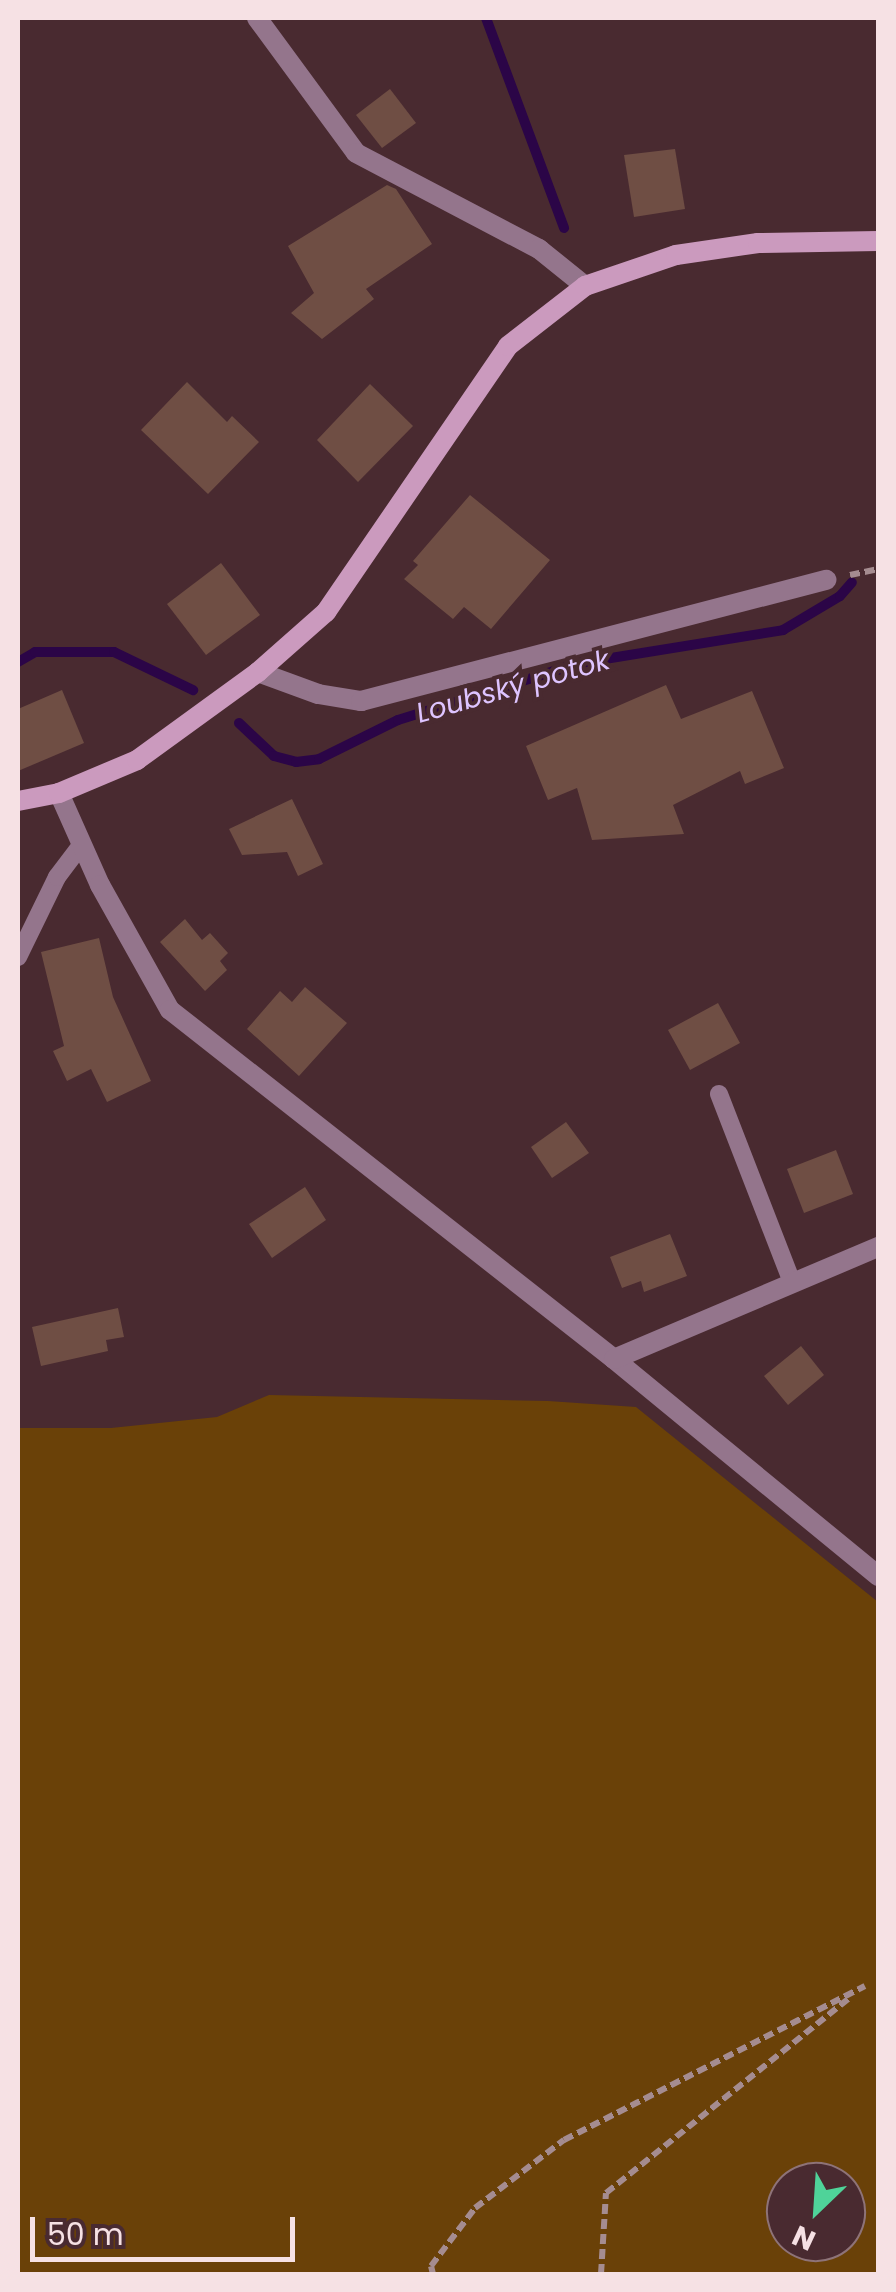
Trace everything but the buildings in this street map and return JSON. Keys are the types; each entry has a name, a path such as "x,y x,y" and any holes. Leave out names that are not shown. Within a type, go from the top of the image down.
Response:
{"street":[{"path":"257,18 356,153 539,249 586,286"},
{"path":"18,801 59,793 137,760 258,672 326,612 508,346 586,286 676,255 758,243 878,241"},
{"path":"258,672 318,694 361,701 827,580"},
{"path":"59,793 81,845 170,1010 614,1359 878,1576"},
{"path":"614,1359 878,1247"}],"lane":[{"path":"18,957 57,877 81,845"},
{"path":"718,1094 792,1282"}],"path":[{"path":"433,2274 431,2266 475,2208 564,2140 865,1986 878,1983"},
{"path":"601,2274 606,2193 865,1986"}],"shaded area":[{"path":"269,1395 548,1401 636,1407 878,1602 878,2274 18,2274 18,1428 111,1428 217,1417"}],"waterway":[{"path":"486,18 564,228"},
{"name":"Loubský potok","path":"239,723 274,756 296,762 319,759 398,720 580,663 783,630 840,596 852,582"},
{"name":"Loubský potok","path":"18,662 35,652 114,652 193,690"}]}
